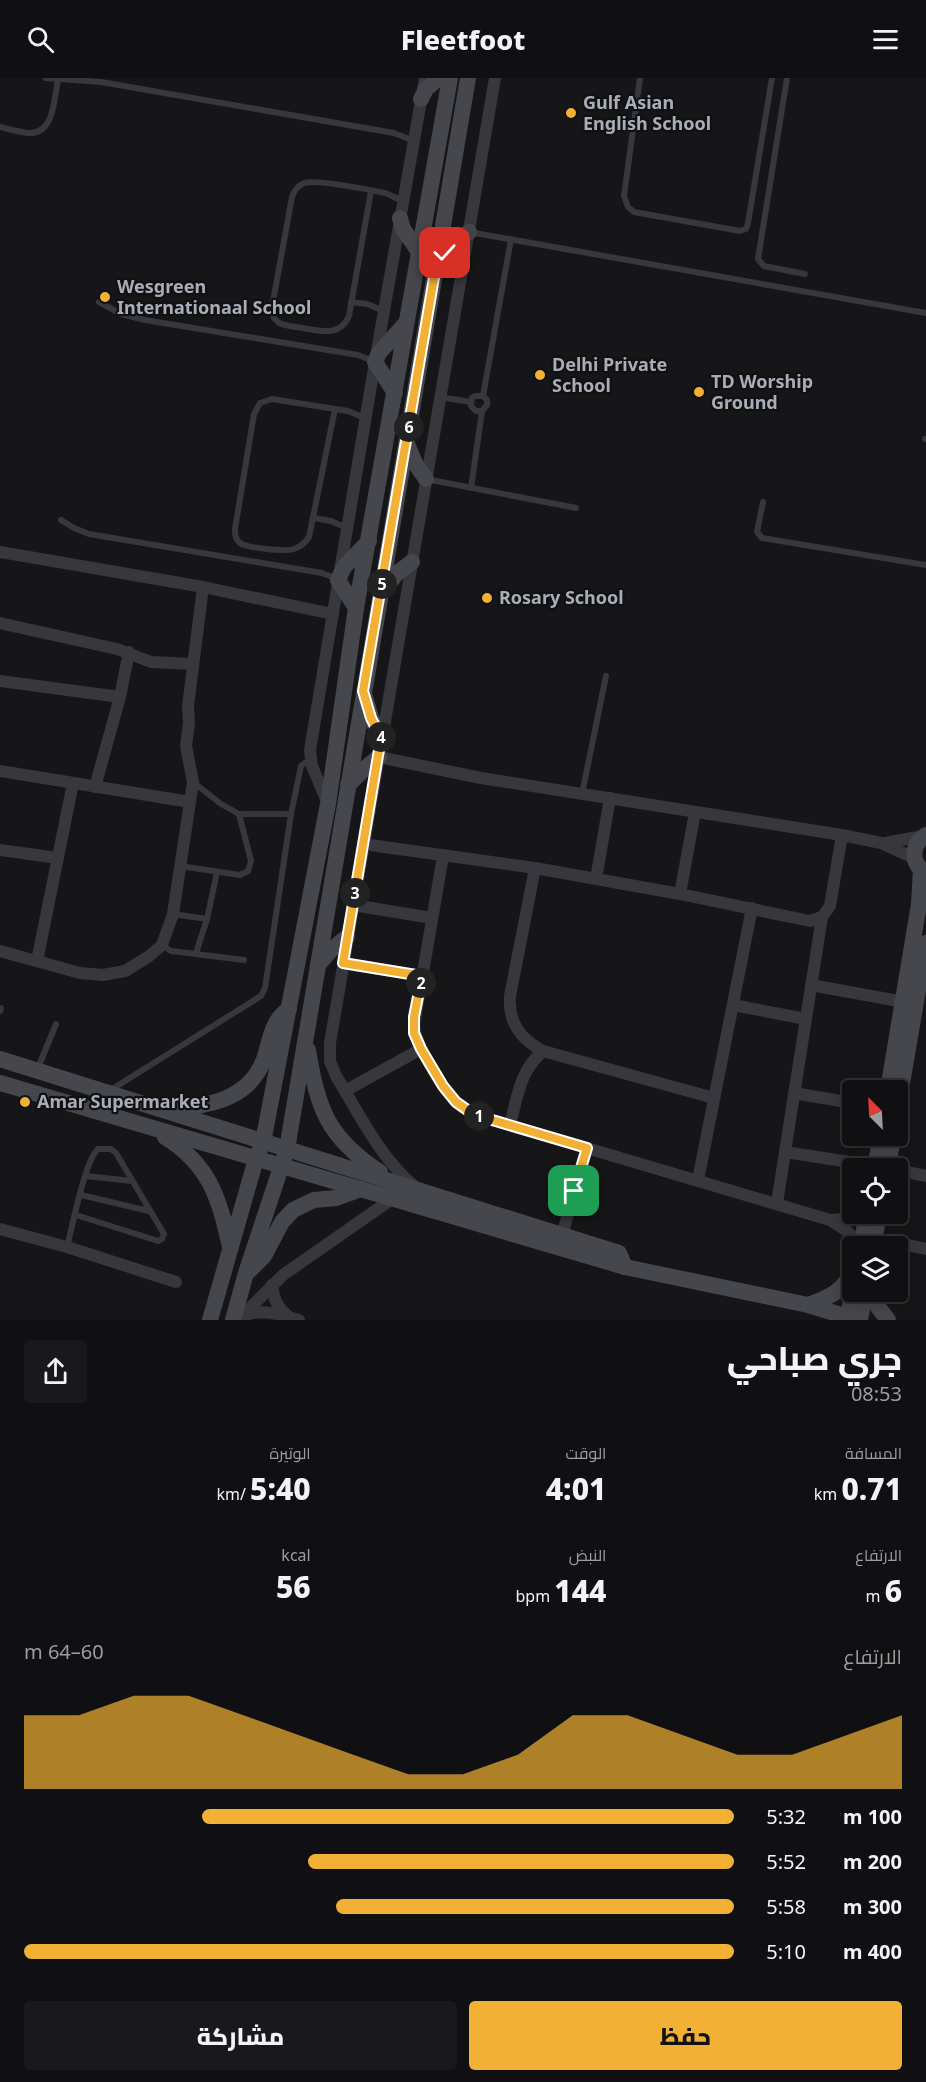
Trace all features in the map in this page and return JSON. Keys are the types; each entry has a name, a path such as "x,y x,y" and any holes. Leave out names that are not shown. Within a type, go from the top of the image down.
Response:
{"main road":[{"path":"421,99 426,89 440,78"},
{"path":"210,1320 256,1159 263,1142 290,1008 328,804 356,608 450,78"},
{"path":"237,1320 246,1273 287,1149 468,78"},
{"path":"400,218 403,229 419,252"},
{"path":"436,266 450,247 469,232"},
{"path":"395,393 375,362 379,353 408,321"},
{"path":"406,443 415,463 426,479"},
{"path":"356,608 338,580 344,567 369,541"},
{"path":"380,594 398,573 412,562"},
{"path":"363,691 371,718 381,738"},
{"path":"348,785 379,757"},
{"path":"890,1080 920,893 920,867 915,846 925,836"},
{"path":"317,966 331,950 348,937"},
{"path":"903,1080 926,948"},
{"path":"160,1110 207,1106 238,1092 261,1067 276,1022 290,1008"},
{"path":"306,1039 315,1090 331,1127 340,1139 395,1191"},
{"path":"0,1059 287,1149 395,1191 624,1267 808,1305 855,1319"},
{"path":"0,1083 361,1189 419,1190 619,1253 624,1267"},
{"path":"148,1127 186,1152 205,1173 218,1198 230,1249"},
{"path":"246,1273 264,1256 282,1222 293,1210 314,1200 336,1198 361,1189"},
{"path":"808,1305 825,1299 842,1288"},
{"path":"853,1302 855,1319"},
{"path":"855,1319 861,1302"},
{"path":"876,1302 888,1320"}],"street":[{"path":"328,804 310,758 310,750 425,78"},
{"path":"419,1190 400,1175 389,1160 345,1091 333,1069 329,1052 495,78"},
{"path":"0,552 203,587 333,614"},
{"path":"0,951 92,975 126,971 162,945 173,914 193,782 186,746 189,723 188,706 203,587"},
{"path":"0,623 129,652 152,662 193,664"},
{"path":"95,787 120,697 129,652"},
{"path":"0,681 120,697"},
{"path":"379,757 481,778 881,843 925,836"},
{"path":"0,771 189,802"},
{"path":"37,961 73,783"},
{"path":"596,879 610,798"},
{"path":"680,894 695,812"},
{"path":"363,844 535,868 680,894 810,921 827,912 832,900 842,836"},
{"path":"881,843 920,867"},
{"path":"0,850 58,858"},
{"path":"443,856 414,1025 421,1049 443,1086 456,1102 473,1114 831,1220 854,1236"},
{"path":"535,868 509,1006 519,1033 526,1041 543,1051 714,1098"},
{"path":"353,905 432,918"},
{"path":"698,1180 752,908"},
{"path":"777,1203 822,916"},
{"path":"343,963 422,976"},
{"path":"811,985 904,1002"},
{"path":"733,1005 806,1019"},
{"path":"345,1091 421,1049"},
{"path":"510,1125 523,1077 531,1062 543,1051"},
{"path":"794,1093 842,1101"},
{"path":"562,1235 587,1148"},
{"path":"784,1152 842,1161"},
{"path":"908,1172 926,1176"},
{"path":"237,1320 289,1270 395,1191"},
{"path":"831,1220 842,1219"},
{"path":"0,1229 67,1247 176,1282"},
{"path":"908,1248 926,1249"},
{"path":"272,1285 278,1307 294,1318"},
{"path":"237,1320 252,1312 264,1316 294,1318"}],"lane":[{"path":"46,78 101,82 394,133 414,141"},
{"path":"640,78 624,196 627,207 634,212 740,231 746,229 748,224 772,78"},
{"path":"787,78 758,259 767,267 805,274"},
{"path":"0,127 29,133 42,129 48,123 51,115 58,80"},
{"path":"371,191 349,316 344,324 337,330 328,332 282,324 274,318 272,311 292,197 296,188 310,182 371,191 386,194 403,201"},
{"path":"469,232 926,313"},
{"path":"483,396 511,239"},
{"path":"99,302 121,314 145,320 358,355 375,362"},
{"path":"351,302 367,304 384,311"},
{"path":"471,488 482,411 487,405 487,400 483,396 475,396 471,402 473,409 482,411"},
{"path":"441,397 471,402"},
{"path":"335,409 312,532 306,542 291,550 245,545 239,542 235,536 255,410 263,401 272,399 348,411 365,418"},
{"path":"426,479 576,508"},
{"path":"763,502 757,532 762,537 926,565"},
{"path":"314,518 331,521 347,528"},
{"path":"61,520 89,534 322,573 338,580"},
{"path":"582,794 606,676"},
{"path":"106,1092 261,996 265,988 291,814 301,766 310,758"},
{"path":"193,782 221,804 239,814 291,814"},
{"path":"179,866 240,874 248,871 251,861 239,814"},
{"path":"196,953 207,920 217,872"},
{"path":"173,914 207,920"},
{"path":"162,945 171,951 244,960"},
{"path":"37,1071 56,1024"},
{"path":"67,1247 93,1153 98,1149 111,1149 164,1234 159,1241 76,1215"},
{"path":"86,1176 132,1181"},
{"path":"81,1195 149,1211"}],"place":[{"name":"Gulf Asian English School","path":"571,113"},
{"name":"Wesgreen Internationaal School","path":"105,297"},
{"name":"Delhi Private School","path":"540,375"},
{"name":"TD Worship Ground","path":"699,392"},
{"name":"Rosary School","path":"487,598"},
{"name":"Amar Supermarket","path":"25,1102"}],"route":[{"path":"445,253 436,266 363,691 371,718 381,738 343,963 422,976 414,1017 414,1033 421,1049 449,1094 473,1114 587,1148 574,1191"}]}
